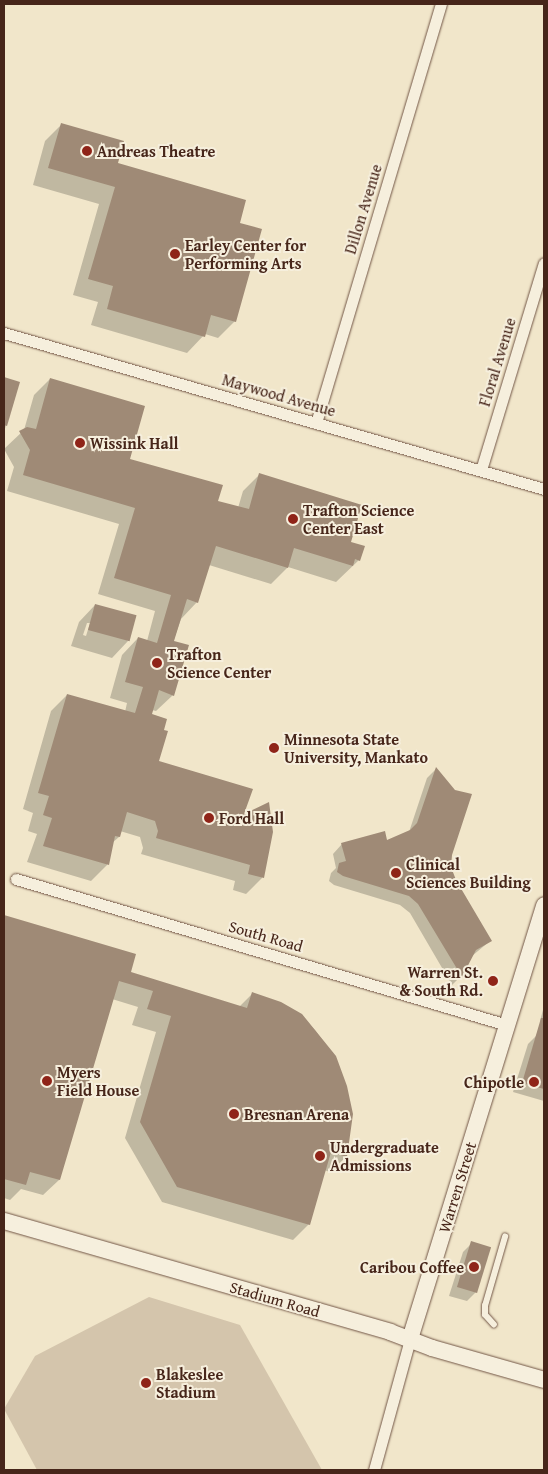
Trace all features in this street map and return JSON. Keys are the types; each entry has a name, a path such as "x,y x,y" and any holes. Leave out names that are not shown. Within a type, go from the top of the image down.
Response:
{"street":[{"name":"Dillon Avenue","path":"316,423 441,4"},
{"name":"Floral Avenue","path":"481,470 544,263"},
{"name":"Maywood Avenue","path":"4,333 544,489"},
{"name":"South Road","path":"16,879 507,1025"},
{"name":"Warren Street","path":"374,1470 410,1339 544,905"},
{"name":"Stadium Road","path":"4,1221 544,1380"}],"lane":[{"path":"494,1325 485,1314 485,1306 505,1237"}],"shaded area":[{"name":"Blakeslee Stadium","path":"149,1297 240,1325 322,1470 37,1470 4,1409 35,1356"}],"building":[{"name":"Earley Center for Performing Arts","path":"61,123 124,141 118,163 246,200 240,223 262,229 236,322 211,315 205,337 107,309 113,286 88,279 115,187 48,168"},
{"path":"4,377 20,382 7,426 4,425"},
{"path":"50,378 145,406 130,459 223,485 218,501 249,509 259,473 362,505 351,542 365,546 360,561 355,559 353,566 294,548 288,568 216,546 198,603 187,599 174,641 189,645 174,696 159,690 152,714 167,719 164,730 168,731 159,761 253,789 244,814 269,802 273,832 264,878 248,874 250,865 156,838 158,831 155,821 127,812 120,837 115,836 109,865 43,846 52,818 43,815 49,796 38,793 67,694 135,713 143,687 125,682 138,637 157,643 171,595 114,578 135,508 23,475 30,450 19,431 27,427 36,429"},
{"path":"95,604 137,615 130,641 88,630"},
{"name":"Clinical Sciences Building","path":"436,767 455,790 472,794 452,855 451,867 456,880 492,941 476,950 462,977 418,904 409,896 343,876 337,872 339,863 346,861 341,843 385,831 387,840 410,830 417,823"},
{"path":"4,915 136,954 131,972 247,1008 252,992 281,1002 302,1014 336,1056 347,1086 353,1114 347,1157 331,1152 310,1225 177,1187 140,1122 171,1016 147,1009 153,991 119,981 60,1180 30,1172 26,1185 4,1179"},
{"path":"541,1018 544,1018 544,1089 522,1083"},
{"name":"Caribou Coffee","path":"471,1241 491,1247 477,1293 457,1287"}],"place":[{"name":"Andreas Theatre","path":"87,151"},
{"name":"Earley Center for Performing Arts","path":"175,254"},
{"name":"Wissink Hall","path":"80,443"},
{"name":"Trafton Science Center East","path":"293,519"},
{"name":"Trafton Science Center","path":"157,663"},
{"name":"Minnesota State University, Mankato","path":"274,748"},
{"name":"Ford Hall","path":"209,818"},
{"name":"Clinical Sciences Building","path":"396,873"},
{"name":"Warren St. & South Rd.","path":"493,981"},
{"name":"Myers Field House","path":"47,1081"},
{"name":"Chipotle","path":"534,1082"},
{"name":"Bresnan Arena","path":"234,1114"},
{"name":"Undergraduate Admissions","path":"320,1156"},
{"name":"Caribou Coffee","path":"474,1267"},
{"name":"Blakeslee Stadium","path":"146,1383"}]}
